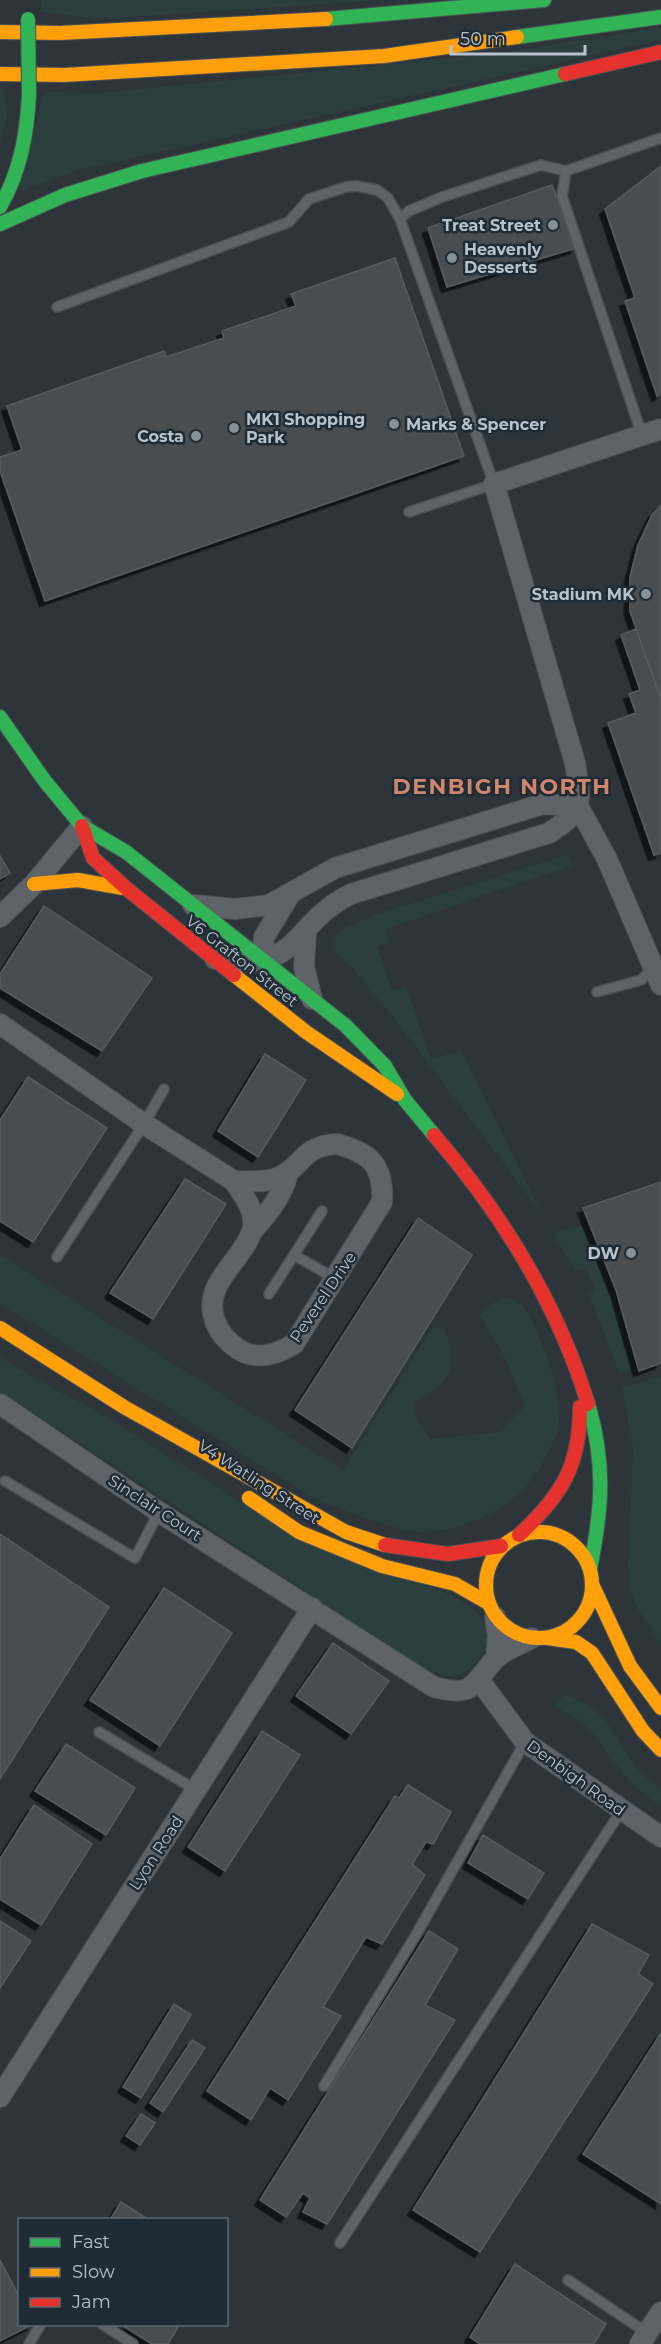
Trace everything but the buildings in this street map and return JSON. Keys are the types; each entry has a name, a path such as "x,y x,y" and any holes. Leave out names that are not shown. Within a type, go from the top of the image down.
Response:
{"main road":[{"path":"0,207 22,156 29,95 28,0"},
{"path":"0,32 60,33 379,16 544,0"},
{"path":"0,74 64,75 384,56 661,17"},
{"path":"0,224 65,195 142,171 661,52"},
{"name":"V6 Grafton Street","path":"0,717 44,780 82,826 126,852 312,999 371,1049 391,1074 405,1100 450,1151 509,1230 563,1326 578,1362 600,1450 602,1490 590,1569"},
{"name":"V6 Grafton Street","path":"82,826 93,858 127,889 209,957 306,1032 405,1100"},
{"path":"34,884 62,879 90,879 127,889"},
{"path":"262,960 270,986 283,999 306,1032"},
{"name":"V4 Watling Street","path":"0,1328 124,1407 346,1532 396,1548 448,1554 501,1546"},
{"name":"V6 Grafton Street","path":"519,1535 540,1516 572,1474 581,1432 578,1362"},
{"name":"V4 Watling Street","path":"124,1407 203,1468"},
{"name":"V4 Watling Street","path":"241,1493 299,1532 382,1566 455,1584 491,1610"},
{"path":"540,1638 565,1631 580,1619 590,1602 592,1584 590,1569 582,1554 562,1537 536,1531 519,1535 501,1546 489,1563 485,1582 491,1610 512,1631 540,1638 576,1642 592,1653 643,1731 661,1750"},
{"path":"592,1584 621,1649 661,1708"},
{"path":"621,1649 661,1689"}],"street":[{"path":"657,977 607,859 578,806 575,763 494,484 661,429"},
{"path":"193,905 235,909 269,905 289,896 335,868 532,807 561,803 578,806"},
{"path":"209,957 242,962 277,956 288,949 306,930 311,921 331,903 351,894 549,833 573,817 578,806"},
{"path":"0,917 34,884 82,826"},
{"path":"262,960 264,937 289,896"},
{"path":"306,930 304,967 312,999"},
{"path":"0,1024 144,1124 234,1181 251,1208 253,1230"},
{"name":"Peverel Drive","path":"234,1181 263,1181 288,1172 303,1155 320,1145 337,1144 355,1149 369,1157 379,1170 383,1188 382,1202 294,1344 279,1353 247,1354 232,1345 219,1331 212,1305 214,1291 253,1230 267,1214 286,1182 288,1172"},
{"name":"Sinclair Court","path":"0,1404 159,1512 312,1608"},
{"path":"312,1608 434,1687 450,1691 466,1690 480,1681 496,1658 498,1635 491,1610"},
{"name":"Lyon Road","path":"0,2097 312,1608"},
{"path":"496,1658 540,1638"},
{"name":"Denbigh Road","path":"480,1681 525,1742 661,1837"},
{"path":"644,2338 661,2312"}],"lane":[{"path":"400,219 409,211 442,196 541,165 566,171 661,138"},
{"path":"566,171 562,196 642,435"},
{"path":"57,307 290,222 309,199 346,187 377,190 388,198 400,219 494,484 409,512"},
{"path":"597,992 657,977"},
{"path":"57,1257 144,1124 164,1089"},
{"path":"269,1294 322,1211"},
{"path":"294,1255 336,1279"},
{"path":"5,1481 135,1558 159,1512"},
{"path":"99,1732 196,1790"},
{"path":"324,2086 417,1933 525,1742"},
{"path":"340,2243 621,1811"},
{"path":"568,2280 644,2338"},
{"path":"29,2344 40,2326"},
{"path":"104,2326 133,2344"}],"green space":[{"path":"41,0 383,0 99,19 41,12"},
{"path":"661,27 661,40 79,170 19,191 44,92 101,93 502,53"},
{"path":"0,89 4,89 7,118 0,144"},
{"path":"567,855 573,865 386,929 390,942 377,947 392,990 406,986 431,1059 461,1050 542,1214 391,1014 350,965 336,954 334,946 336,935 345,928 377,914"},
{"path":"584,1225 610,1290 633,1370 619,1373 589,1294 595,1291 586,1268 576,1271 553,1233"},
{"path":"0,1255 343,1470 433,1327 444,1329 452,1356 451,1366 443,1381 413,1402 417,1421 431,1439 501,1432 525,1406 506,1360 480,1315 490,1305 500,1300 516,1301 529,1315 552,1370 559,1417 557,1434 539,1468 527,1484 513,1498 480,1519 462,1526 422,1532 383,1524 313,1498 0,1303"},
{"path":"0,1357 64,1395 92,1408 282,1528 463,1602 472,1608 485,1623 488,1641 484,1651 466,1672 459,1675 449,1676 424,1669 0,1391"},
{"path":"661,1376 661,1644 636,1606 630,1589 628,1567 633,1448 622,1388"},
{"path":"567,1695 589,1706 604,1719 641,1773 661,1788 661,1805 648,1798 628,1779 584,1724 553,1704"}],"traffic: fast":[{"path":"326,19 544,0"},
{"path":"517,37 661,17"},
{"path":"28,19 29,95"},
{"path":"0,224 65,195 142,171 565,74"},
{"path":"0,207 13,180 21,153 29,95"},
{"path":"0,717 44,780 82,826 126,852 346,1026 385,1066 405,1100 434,1135"},
{"path":"588,1404 600,1467 599,1506 590,1569"}],"traffic: slow":[{"path":"0,32 60,33 326,19"},
{"path":"0,74 64,75 384,56 517,37"},
{"path":"34,884 78,880 123,888"},
{"path":"234,975 306,1032 397,1094"},
{"path":"0,1328 124,1407 346,1532 385,1545"},
{"path":"249,1498 299,1532 382,1566 455,1584 488,1603"},
{"path":"539,1532 559,1536 577,1547 588,1565 592,1585 588,1605 577,1623 559,1634 539,1638 519,1634 501,1623 490,1605 486,1585 490,1565 501,1547 519,1536 539,1532"},
{"path":"592,1584 630,1666 661,1708"},
{"path":"547,1638 576,1642 592,1653 643,1731 661,1750"}],"traffic: jam":[{"path":"565,74 661,52"},
{"path":"82,826 93,858 127,889 234,975"},
{"path":"434,1135 483,1196 525,1261 561,1330 588,1404"},
{"path":"519,1535 547,1506 566,1478 577,1446 580,1407"},
{"path":"385,1545 448,1554 501,1546"}],"place":[{"name":"Treat Street","path":"553,225"},
{"name":"Heavenly Desserts","path":"452,258"},
{"name":"Marks & Spencer","path":"394,424"},
{"name":"MK1 Shopping Park","path":"234,428"},
{"name":"Costa","path":"196,436"},
{"name":"Stadium MK","path":"646,594"},
{"name":"DW","path":"631,1253"}],"district":[{"name":"DENBIGH NORTH","path":"502,786"}]}
